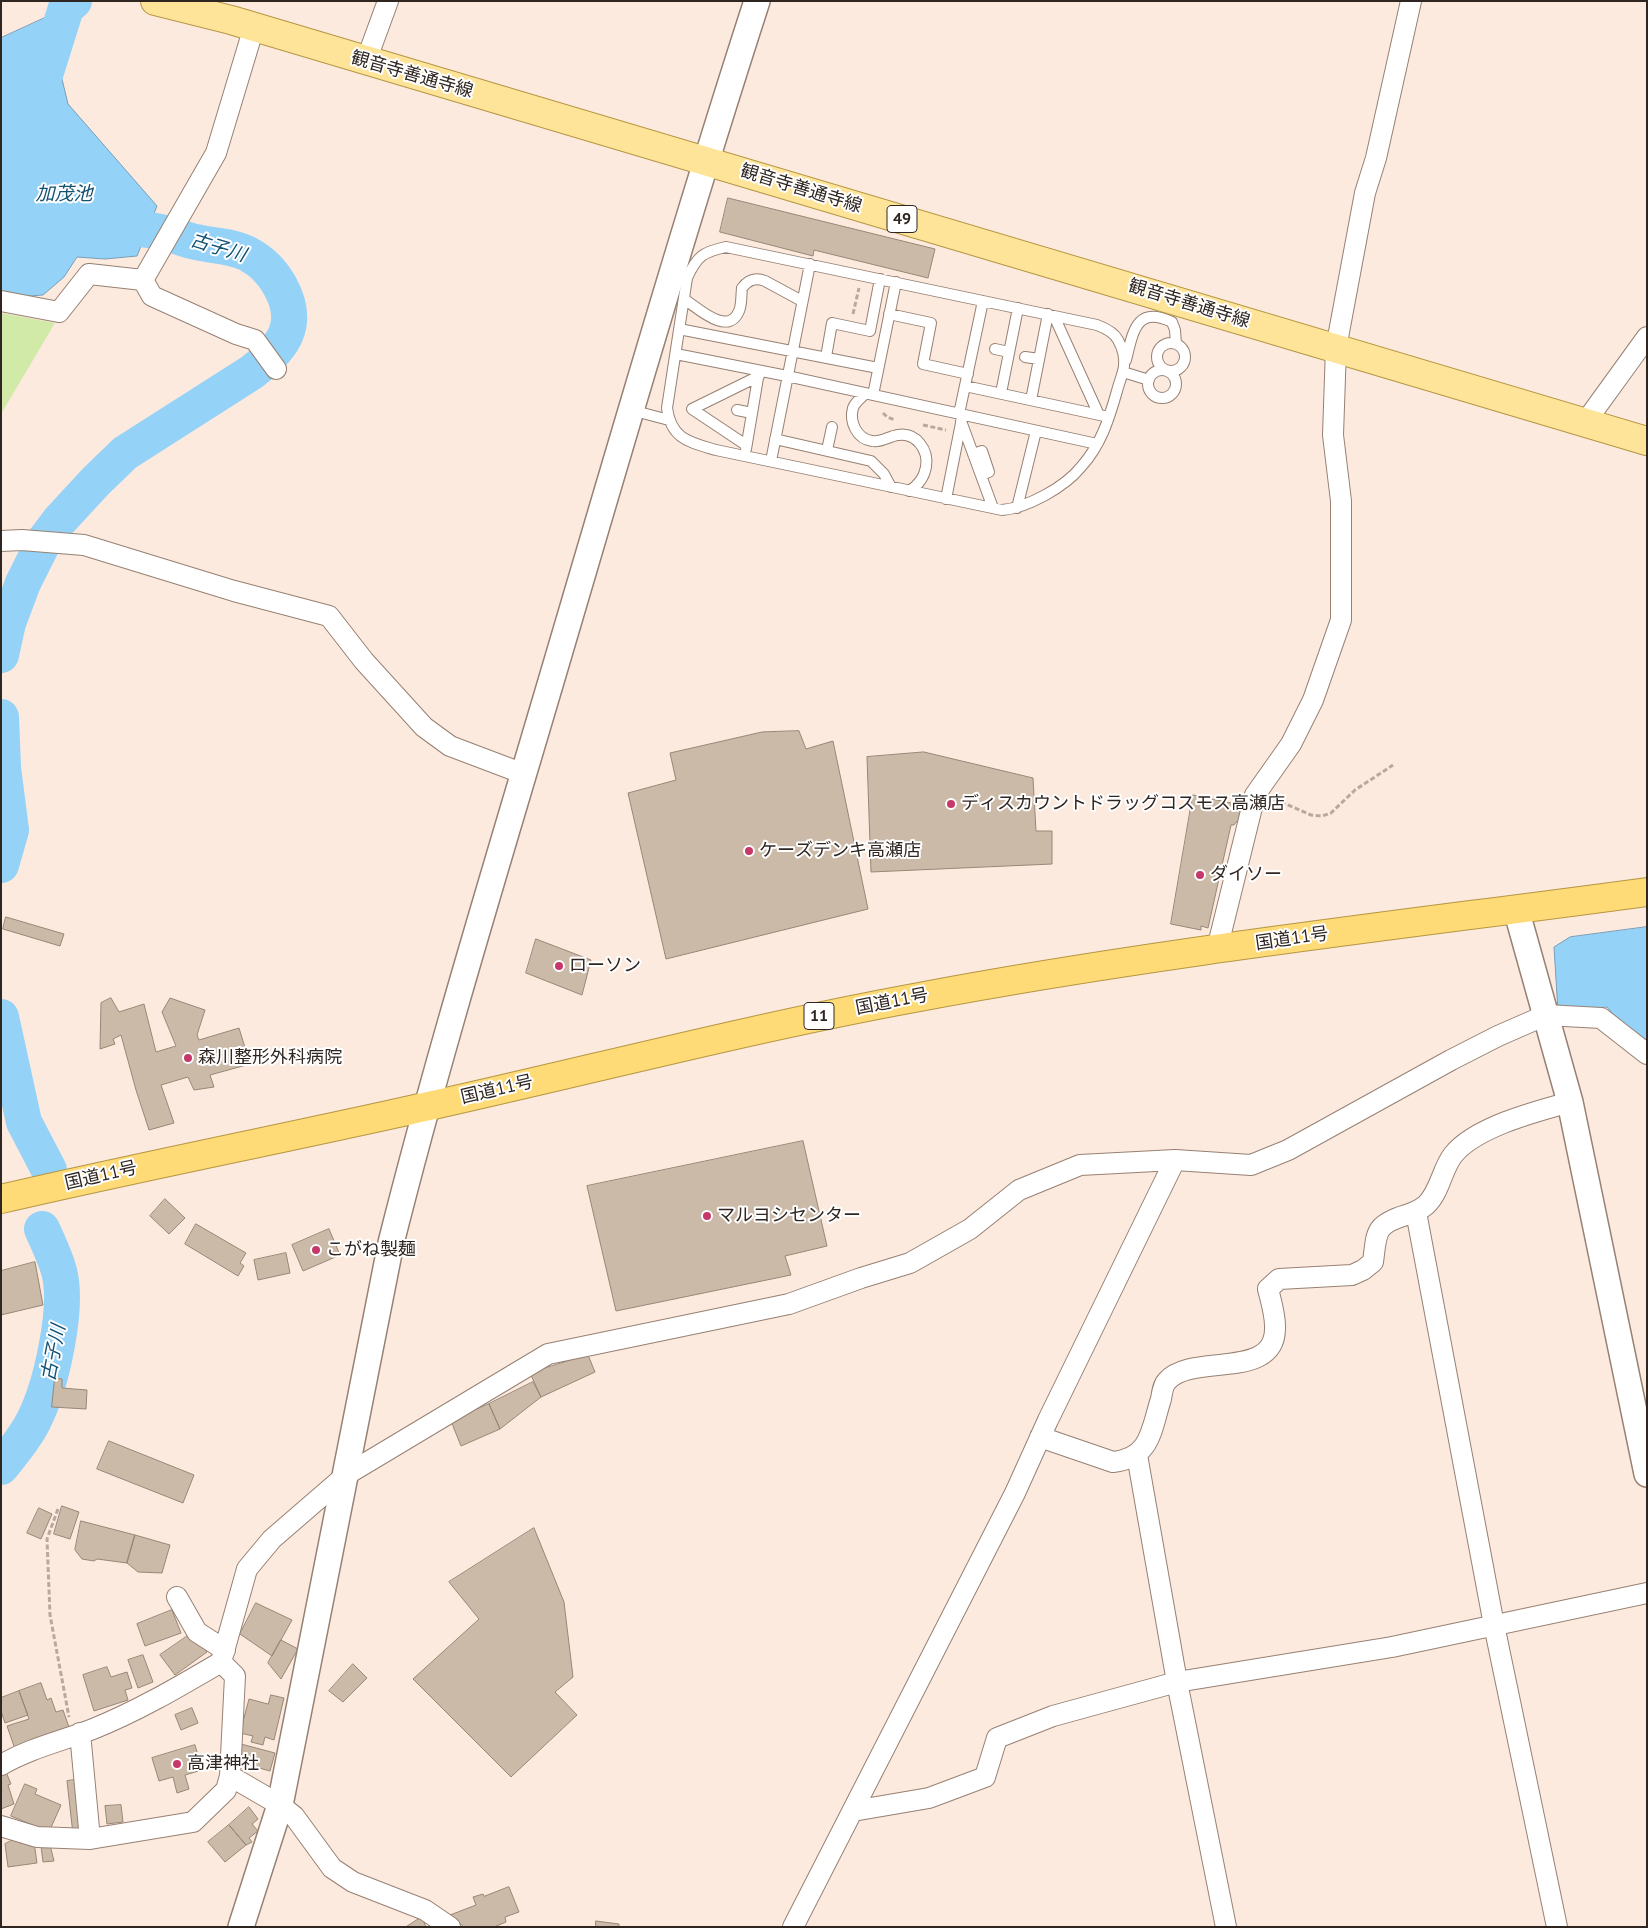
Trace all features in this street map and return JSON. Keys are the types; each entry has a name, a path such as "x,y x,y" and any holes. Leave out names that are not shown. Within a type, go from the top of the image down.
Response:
{"highway":[{"name":"国道11号","path":"1,1199 428,1106 769,1026 1039,976 1217,949 1647,892"}],"main road":[{"name":"観音寺善通寺線","path":"155,1 254,27 706,160 1647,442"}],"street":[{"path":"366,61 388,1"},
{"path":"241,1927 280,1805 391,1243 410,1170 524,774 706,160 757,1"},
{"path":"1217,949 1257,793 1291,744 1313,700 1341,620 1341,501 1333,435 1336,348 1363,202 1376,158 1411,1"},
{"path":"143,280 216,153 254,27"},
{"path":"1,301 60,312 89,274 143,280"},
{"path":"143,280 152,296 236,334 255,340 276,370"},
{"path":"1584,424 1647,336"},
{"path":"1,541 22,540 84,545 234,591 329,616 364,661 424,727 450,746 524,774"},
{"path":"1516,909 1570,1102 1647,1474"},
{"path":"1,1765 16,1756 76,1735 157,1700 223,1656 247,1569 272,1539 346,1475 548,1354 789,1304 861,1278 910,1263 970,1229 1019,1190 1080,1165 1175,1160 1251,1165 1288,1150 1451,1060 1498,1036 1546,1015 1601,1018 1647,1054"},
{"path":"1040,1437 1113,1462 1125,1461 1137,1455 1148,1439 1166,1382 1173,1375 1186,1370 1236,1364 1256,1358 1267,1351 1274,1340 1275,1326 1268,1289 1272,1284 1279,1279 1352,1275 1363,1270 1373,1262 1377,1236 1382,1225 1390,1220 1416,1212 1426,1205 1432,1198 1453,1155 1471,1138 1528,1114 1570,1102"},
{"path":"793,1927 994,1535 1175,1160"},
{"path":"1416,1212 1494,1625 1557,1927"},
{"path":"1137,1455 1177,1682 1226,1927"},
{"path":"853,1811 929,1798 985,1777 997,1738 1053,1716 1177,1682 1392,1647 1647,1593"},
{"path":"1,1826 36,1838 90,1839 194,1822 226,1790 230,1776 235,1676 223,1656 197,1632 177,1597"},
{"path":"76,1735 90,1839"},
{"path":"230,1776 280,1805 294,1816 332,1868 353,1882 425,1910 450,1927"}],"lane":[{"path":"746,450 716,450 687,440 676,433 669,420 667,408 687,278 695,262 707,251 726,247 1097,325 1108,329 1118,338 1123,351 1124,368"},
{"path":"771,461 810,264"},
{"path":"684,299 716,320 724,323 732,321 740,310 742,288 752,279 759,278 765,280 802,301"},
{"path":"826,357 832,323 870,331 880,279"},
{"path":"896,282 878,368 869,394 858,401 853,408 852,416 857,433 871,442 904,434 912,437 923,446 927,462 924,478 909,491"},
{"path":"946,499 965,386 983,301"},
{"path":"1001,393 1018,308"},
{"path":"889,314 931,323 923,364 968,374"},
{"path":"759,374 692,410 746,450 771,461 1002,510 1017,508 1042,497 1080,469 1106,429 1104,416 1051,315"},
{"path":"1031,400 1039,359 1051,315"},
{"path":"1104,416 1124,368 1133,329 1140,320 1150,316 1172,322 1175,330 1176,344 1184,353 1183,364 1174,371 1166,371 1158,371 1149,380 1148,388 1153,395 1161,398 1169,397 1175,390 1176,382 1173,375 1166,371 1157,362 1158,350 1168,344 1176,344"},
{"path":"680,329 878,368"},
{"path":"994,349 1009,352"},
{"path":"676,354 759,374 787,376 961,417 1098,444"},
{"path":"1024,357 1039,359"},
{"path":"1124,368 1149,380"},
{"path":"746,450 759,374"},
{"path":"965,386 1104,416"},
{"path":"632,410 669,420"},
{"path":"737,410 752,413"},
{"path":"961,417 993,508"},
{"path":"827,450 832,427"},
{"path":"1017,508 1036,431"},
{"path":"775,439 871,460 884,474 891,487"}],"path":[{"path":"1257,793 1311,815 1322,816 1331,813 1355,790 1393,765"},
{"path":"58,1509 46,1539 50,1615 76,1735"}],"green space":[{"path":"1,313 55,323 1,414"}],"water":[{"name":"加茂池","path":"47,17 68,104 157,206 137,256 105,259 77,257 64,277 43,295 1,298 1,38"},
{"path":"1647,927 1647,1041 1622,1025 1607,1007 1558,1011 1554,947 1570,937"}],"building":[{"path":"728,198 935,249 928,278 814,250 813,256 720,232"},
{"name":"ケーズデンキ高瀬店","path":"799,731 806,749 833,741 868,909 666,959 628,793 676,780 670,753 762,732"},
{"name":"ディスカウントドラッグコスモス高瀬店","path":"924,752 1033,778 1036,831 1052,831 1052,864 871,872 867,757"},
{"name":"ダイソー","path":"1193,795 1241,805 1239,822 1231,825 1208,928 1201,926 1201,930 1171,924"},
{"path":"6,917 64,934 60,946 3,929"},
{"name":"ローソン","path":"536,939 591,960 582,995 526,973"},
{"name":"森川整形外科病院","path":"111,998 119,1012 144,1004 156,1052 176,1046 162,1012 170,998 205,1010 197,1035 199,1040 239,1028 250,1064 210,1075 214,1087 194,1090 188,1077 161,1085 174,1123 149,1130 121,1035 113,1039 115,1044 100,1049 101,1003"},
{"name":"マルヨシセンター","path":"803,1141 827,1246 785,1256 791,1275 616,1311 587,1186"},
{"path":"165,1199 185,1218 169,1234 150,1216"},
{"path":"196,1224 246,1253 240,1263 244,1266 238,1276 185,1244"},
{"name":"こがね製麺","path":"329,1229 340,1255 303,1271 292,1245"},
{"path":"286,1253 290,1273 258,1280 254,1260"},
{"path":"35,1262 43,1305 1,1315 1,1271"},
{"path":"588,1355 595,1372 541,1397 530,1373"},
{"path":"55,1378 62,1379 62,1388 87,1390 86,1409 52,1407"},
{"path":"533,1382 541,1397 500,1429 489,1404"},
{"path":"489,1404 500,1429 461,1446 451,1421"},
{"path":"109,1441 194,1475 183,1503 97,1469"},
{"path":"62,1506 79,1512 70,1539 54,1534"},
{"path":"39,1508 52,1514 41,1539 27,1533"},
{"path":"81,1521 135,1535 127,1563 82,1559 75,1550"},
{"path":"534,1528 564,1602 573,1677 555,1692 577,1715 511,1777 413,1679 479,1619 449,1582"},
{"path":"135,1535 170,1545 162,1573 138,1572 127,1563"},
{"path":"256,1603 292,1620 272,1656 240,1634"},
{"path":"172,1610 181,1633 145,1646 137,1624"},
{"path":"189,1635 195,1643 199,1640 207,1652 175,1675 160,1655"},
{"path":"281,1640 298,1649 281,1679 268,1663"},
{"path":"143,1655 153,1682 138,1688 128,1660"},
{"path":"353,1664 367,1678 343,1702 329,1691"},
{"path":"107,1667 111,1677 127,1672 132,1688 125,1690 128,1700 94,1711 83,1675"},
{"path":"41,1683 47,1700 51,1698 56,1712 63,1710 70,1730 15,1749 7,1726 29,1719 19,1691"},
{"path":"19,1691 28,1715 5,1723 1,1711 1,1698"},
{"path":"271,1695 284,1698 274,1740 265,1737 263,1745 251,1742 253,1736 240,1733 249,1699 268,1704"},
{"path":"192,1708 198,1723 181,1730 175,1715"},
{"path":"241,1744 275,1753 270,1771 237,1762"},
{"name":"高津神社","path":"195,1745 202,1770 185,1775 189,1789 177,1793 173,1777 159,1781 152,1758"},
{"path":"6,1772 11,1784 8,1785 14,1804 1,1809 1,1774"},
{"path":"81,1779 87,1832 73,1834 67,1781"},
{"path":"25,1784 37,1789 35,1794 61,1805 49,1832 11,1816"},
{"path":"121,1805 123,1822 107,1824 105,1806"},
{"path":"249,1807 258,1819 252,1824 258,1831 249,1838 252,1842 246,1845 229,1825"},
{"path":"229,1825 246,1845 225,1862 208,1842"},
{"path":"17,1838 20,1843 34,1842 37,1863 8,1867 5,1844"},
{"path":"50,1845 54,1861 43,1862 41,1846"},
{"path":"509,1887 519,1912 505,1917 506,1922 494,1927 464,1927 450,1915 476,1905 473,1897 483,1894 484,1896"},
{"path":"422,1917 426,1927 406,1927"},
{"path":"596,1921 619,1924 619,1927 596,1927"}],"waterway":[{"name":"古子川","path":"39,94 66,8 74,1"},
{"name":"古子川","path":"1,655 8,623 23,583 44,541 59,521 125,453 252,372 263,363 280,344 286,334 289,323 289,312 280,286 266,268 248,254 236,249 196,242 161,232 99,226"},
{"name":"古子川","path":"1,717 3,768 11,830 1,865"},
{"name":"古子川","path":"1,1017 24,1122 49,1170"},
{"name":"古子川","path":"1,1467 23,1439 34,1420 46,1388 57,1347 62,1305 59,1271 42,1229"}],"place":[{"name":"ディスカウントドラッグコスモス高瀬店","path":"951,804"},
{"name":"ケーズデンキ高瀬店","path":"749,851"},
{"name":"ダイソー","path":"1200,875"},
{"name":"ローソン","path":"559,966"},
{"name":"森川整形外科病院","path":"188,1058"},
{"name":"マルヨシセンター","path":"707,1216"},
{"name":"こがね製麺","path":"316,1250"},
{"name":"高津神社","path":"177,1764"}]}
